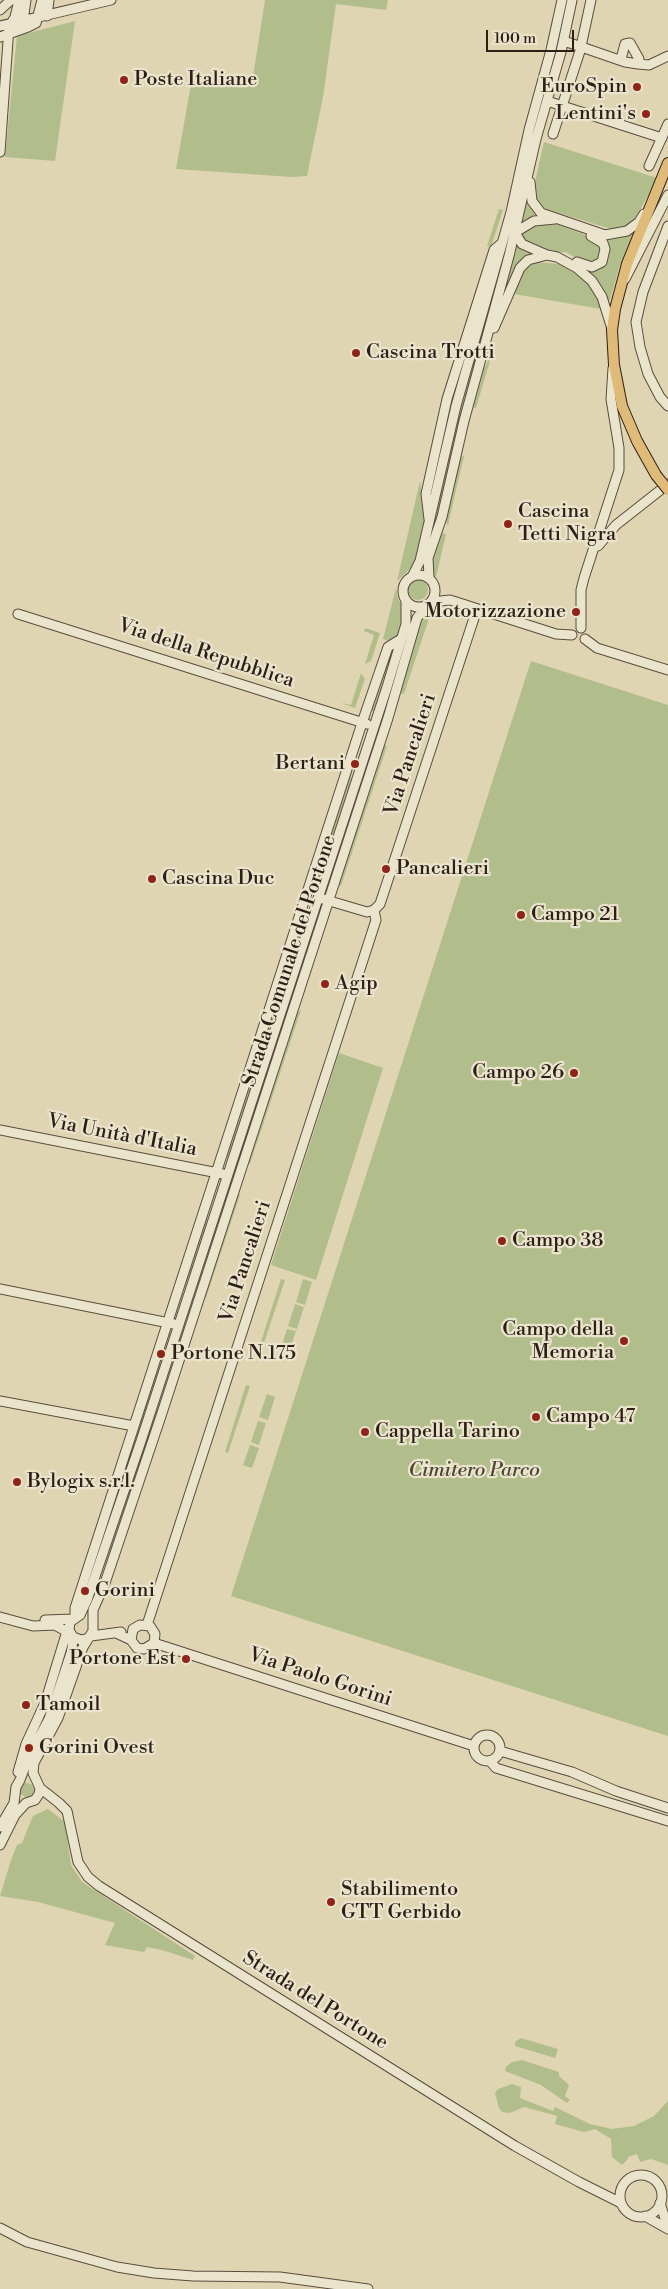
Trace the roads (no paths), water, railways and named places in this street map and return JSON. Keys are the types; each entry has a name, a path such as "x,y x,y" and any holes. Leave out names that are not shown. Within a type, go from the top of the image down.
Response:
{"main road":[{"path":"636,243 668,163"},
{"path":"668,177 627,264 618,294 612,330 614,365 620,399 628,421 656,474 668,490"}],"street":[{"path":"0,10 10,0"},
{"path":"0,152 4,35 16,17 19,0"},
{"path":"23,21 26,0"},
{"path":"42,0 42,17"},
{"path":"4,35 28,28 36,23 42,17 49,0"},
{"path":"90,0 107,1"},
{"path":"450,600 418,608 406,602 402,592 404,585 419,565 456,406 511,212 529,130 551,50 562,0"},
{"path":"429,578 428,558 442,517 464,421 515,232 530,162 564,41 572,0"},
{"path":"553,134 581,46 591,0"},
{"path":"0,26 107,1"},
{"path":"564,41 620,60 638,64 649,65 668,56"},
{"path":"620,60 625,44 630,43 639,59 638,64"},
{"path":"547,101 662,138"},
{"path":"650,166 668,124"},
{"path":"530,162 529,191 532,201 541,213 555,219 605,235 612,235 633,228 649,208"},
{"path":"618,294 668,195"},
{"path":"511,212 515,232 522,244 547,255 568,258 586,267 592,268 602,262 605,256 605,249 600,240 579,232 568,223"},
{"path":"429,521 426,494 444,412 494,250 515,232 534,221 555,219"},
{"path":"668,226 643,292 636,322 640,348 648,374 660,397 668,406"},
{"path":"484,348 507,301 520,268 528,260 547,255"},
{"path":"557,257 577,268 592,281 602,297 612,330"},
{"path":"585,639 586,634 581,628 581,590 619,470 619,448 611,399 614,365"},
{"path":"593,552 616,525 668,484"},
{"path":"413,575 422,574 429,578 435,587 450,600 556,634 572,635"},
{"path":"429,604 435,592 435,587"},
{"name":"Strada Comunale del Portone","path":"0,1827 14,1803 17,1787 51,1700 63,1680 72,1650 69,1627 88,1600 103,1555 172,1324 318,898 374,726 407,618 406,602"},
{"name":"Strada Comunale del Portone","path":"0,1845 9,1824 31,1801 38,1785 33,1768 36,1758 58,1718 83,1647 90,1637 93,1610 105,1583 384,729 412,639 416,618 429,604"},
{"name":"Via Pancalieri","path":"147,1625 376,920 374,910 378,907 384,894 477,609"},
{"name":"Via della Repubblica","path":"18,614 384,729"},
{"path":"572,635 575,630 581,628"},
{"path":"572,635 574,640 578,642 585,639"},
{"name":"Strada Comunale del Portone","path":"222,1174 306,896 362,723 388,647 401,639"},
{"path":"585,639 597,648 668,670"},
{"path":"306,896 328,900 362,911 374,910"},
{"name":"Via Unità d'Italia","path":"0,1130 237,1178"},
{"path":"0,1289 188,1328"},
{"name":"Strada Comunale del Portone","path":"76,1617 75,1608 134,1426 172,1324"},
{"path":"0,1402 134,1426"},
{"name":"Strada Comunale del Portone","path":"100,1530 103,1555"},
{"path":"22,1622 86,1616 93,1623"},
{"path":"0,1617 33,1626 55,1625 81,1640 133,1629 140,1625 147,1625 154,1631 154,1643"},
{"name":"Via Paolo Gorini","path":"93,1623 131,1640 137,1648 144,1649 154,1643 474,1746 478,1758 490,1761 496,1768 668,1821"},
{"path":"131,1640 133,1629"},
{"name":"Strada Comunale del Portone","path":"51,1700 55,1671 70,1634"},
{"name":"Strada Comunale del Portone","path":"55,1671 55,1688"},
{"path":"51,1700 55,1688 63,1680"},
{"path":"474,1746 478,1738 489,1735 499,1742 500,1751 498,1757 490,1761"},
{"path":"500,1751 572,1772 616,1791 668,1808"},
{"path":"29,1778 56,1801 21,1800 17,1787 29,1778"},
{"name":"Strada del Portone","path":"56,1801 63,1807 69,1817 78,1862 88,1877 99,1886 515,2146 621,2203"},
{"path":"601,2192 622,2187 633,2176 646,2176 657,2184 660,2190 660,2203 668,2228"},
{"path":"622,2187 621,2203 630,2214 645,2216 668,2228"},
{"path":"645,2216 654,2212 660,2203"},
{"path":"0,2228 27,2242 117,2267 154,2273 193,2276 280,2277 368,2289"}],"place":[{"name":"Poste Italiane","path":"124,80"},
{"name":"EuroSpin","path":"637,87"},
{"name":"Lentini's","path":"646,114"},
{"name":"Cascina Trotti","path":"356,353"},
{"name":"Cascina Tetti Nigra","path":"508,524"},
{"name":"Motorizzazione","path":"576,612"},
{"name":"Bertani","path":"355,764"},
{"name":"Pancalieri","path":"386,869"},
{"name":"Cascina Duc","path":"152,879"},
{"name":"Campo 21","path":"521,915"},
{"name":"Agip","path":"325,984"},
{"name":"Campo 26","path":"574,1073"},
{"name":"Campo 38","path":"502,1241"},
{"name":"Campo della Memoria","path":"624,1341"},
{"name":"Portone N.175","path":"161,1354"},
{"name":"Campo 47","path":"536,1417"},
{"name":"Cappella Tarino","path":"365,1432"},
{"name":"Bylogix s.r.l.","path":"17,1482"},
{"name":"Gorini","path":"85,1591"},
{"name":"Portone Est","path":"186,1659"},
{"name":"Tamoil","path":"26,1705"},
{"name":"Gorini Ovest","path":"29,1748"},
{"name":"Stabilimento GTT Gerbido","path":"331,1902"}],"park label":[{"name":"Cimitero Parco","path":"474,1471"}]}
